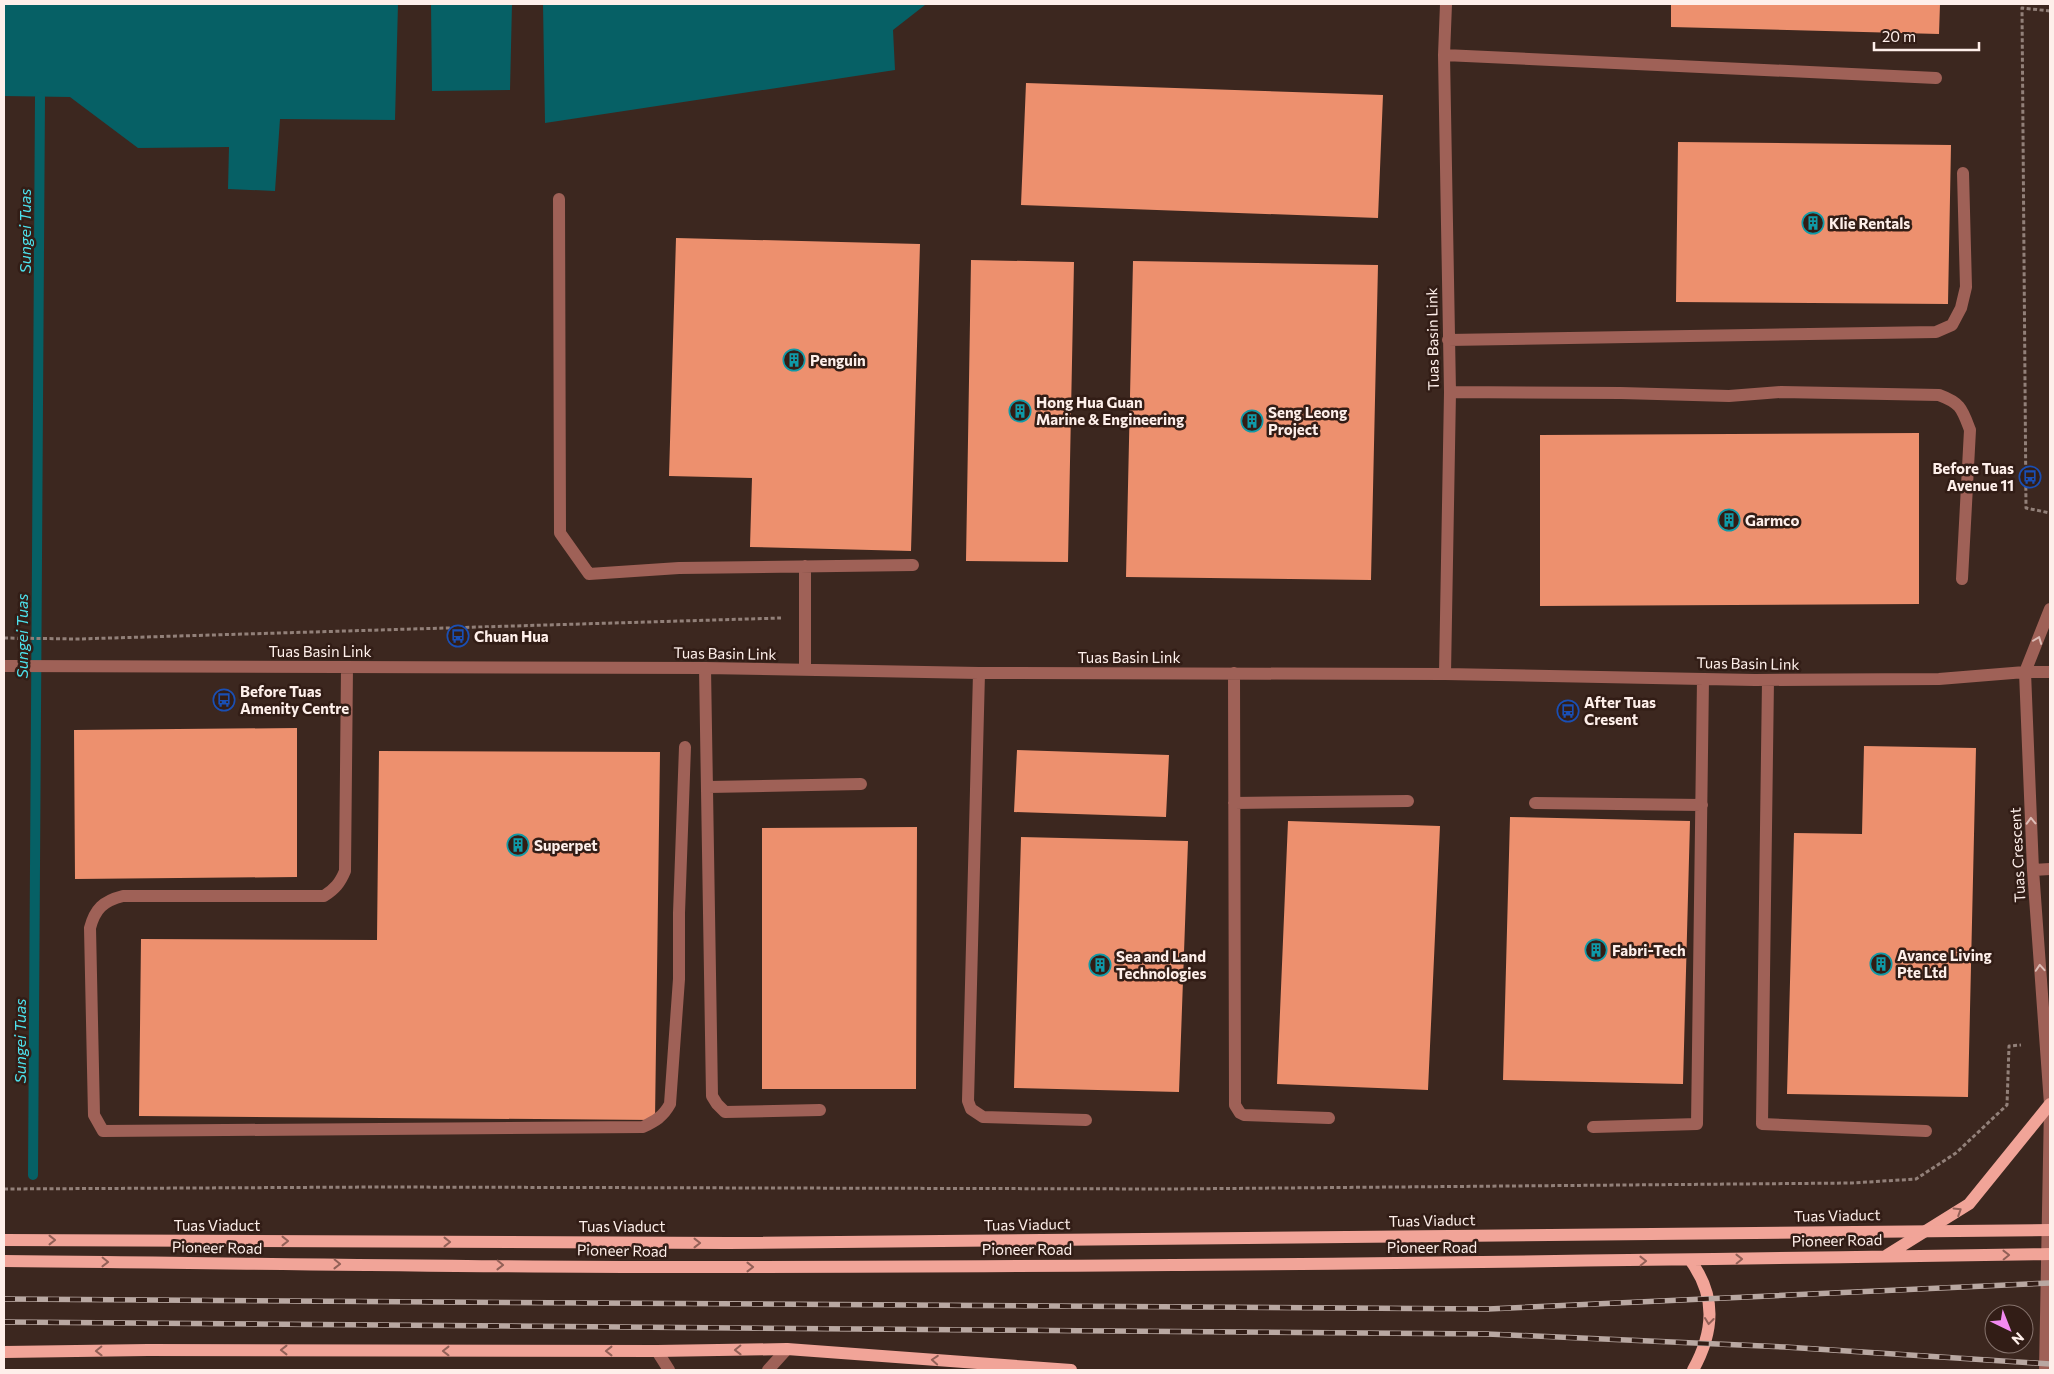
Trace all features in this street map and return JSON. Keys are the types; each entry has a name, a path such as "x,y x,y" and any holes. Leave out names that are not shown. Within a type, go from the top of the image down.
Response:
{"main road":[{"path":"1887,1255 1970,1204 2050,1105"},
{"name":"Tuas Viaduct","path":"4,1240 728,1243 2050,1230"},
{"name":"Pioneer Road","path":"4,1261 730,1267 1587,1262 1887,1255 2048,1254"},
{"path":"1690,1260 1700,1273 1708,1293 1710,1305 1708,1326 1701,1355 1693,1370"},
{"path":"4,1352 148,1350 657,1352 787,1350 1071,1370"}],"street":[{"name":"Tuas Basin Link","path":"1445,674 1450,392 1444,55 1446,4"},
{"path":"1444,55 1936,78"},
{"path":"1448,340 1936,332 1952,325 1961,308 1966,286 1963,173"},
{"path":"560,199 560,533 589,574 679,568 913,564"},
{"path":"1450,392 1730,396 1781,392 1909,394 1939,395 1954,400 1964,414 1970,430 1962,579"},
{"path":"805,566 805,670"},
{"name":"Tuas Crescent","path":"2045,1370 2050,1105 2033,870 2025,672 2050,609"},
{"name":"Tuas Basin Link","path":"4,666 706,668 979,673 1445,674 1768,680 1939,679 2025,672 2050,672"},
{"path":"347,667 344,871 341,882 335,889 324,896 123,896 109,900 93,916 90,928 94,1115 103,1131 643,1127 658,1120 670,1104 679,979 678,913 685,747"},
{"path":"706,668 712,1096 725,1112 820,1110"},
{"path":"979,673 968,1101 976,1114 982,1117 1086,1120"},
{"path":"1234,673 1234,1105 1244,1115 1329,1118"},
{"path":"1593,1127 1697,1124 1703,679"},
{"path":"1768,680 1762,1124 1926,1131"},
{"path":"708,787 861,784"},
{"path":"1234,803 1408,801"},
{"path":"1535,802 1702,805"},
{"path":"2033,870 2050,869"},
{"path":"768,1370 787,1350"},
{"path":"657,1352 669,1370"}],"path":[{"path":"2050,11 2022,8 2026,508 2050,513"},
{"path":"4,638 78,639 804,618"},
{"path":"4,1189 399,1187 1168,1190 1852,1183 1916,1179 1956,1153 2007,1105 2009,1046 2046,1043"}],"water":[{"path":"4,4 398,4 395,120 280,119 275,191 228,189 229,147 138,148 70,97 4,96"},
{"path":"431,4 512,4 510,90 432,91"},
{"path":"543,4 925,5 893,30 895,70 545,123"}],"building":[{"path":"1671,4 1940,4 1939,34 1671,27"},
{"path":"1026,83 1383,95 1378,218 1021,205"},
{"name":"Klie Rentals","path":"1678,142 1951,145 1948,304 1676,302"},
{"name":"Penguin","path":"676,238 920,244 911,551 750,547 752,478 669,476"},
{"name":"Hong Hua Guan Marine & Engineering","path":"971,260 1074,262 1068,562 966,561"},
{"name":"Seng Leong Project","path":"1133,261 1378,265 1371,580 1126,577"},
{"name":"Garmco","path":"1919,433 1919,604 1540,606 1540,435"},
{"path":"297,728 297,877 75,879 74,730"},
{"name":"Avance Living Pte Ltd","path":"1864,746 1976,748 1968,1097 1787,1094 1794,833 1862,834"},
{"path":"1017,750 1169,755 1166,817 1014,812"},
{"name":"Superpet","path":"379,751 660,752 655,1120 139,1116 141,939 377,940"},
{"name":"Fabri-Tech","path":"1510,817 1690,821 1683,1084 1503,1080"},
{"path":"1288,821 1440,826 1428,1090 1277,1084"},
{"path":"917,827 916,1089 762,1089 762,828"},
{"name":"Sea and Land Technologies","path":"1021,837 1188,841 1179,1092 1014,1088"}],"waterway":[{"name":"Sungei Tuas","path":"33,1175 40,97"}],"railway":[{"path":"4,1299 1488,1309 2050,1283"},
{"path":"4,1322 1487,1334 1785,1347 2050,1364"}],"place":[{"name":"Klie Rentals","path":"1813,223"},
{"name":"Penguin","path":"794,360"},
{"name":"Hong Hua Guan Marine & Engineering","path":"1020,411"},
{"name":"Seng Leong Project","path":"1252,421"},
{"name":"Before Tuas Avenue 11","path":"2030,477"},
{"name":"Garmco","path":"1729,520"},
{"name":"Chuan Hua","path":"458,636"},
{"name":"Before Tuas Amenity Centre","path":"224,700"},
{"name":"After Tuas Cresent","path":"1568,711"},
{"name":"Superpet","path":"518,845"},
{"name":"Fabri-Tech","path":"1596,950"},
{"name":"Avance Living Pte Ltd","path":"1881,964"},
{"name":"Sea and Land Technologies","path":"1100,965"}]}
